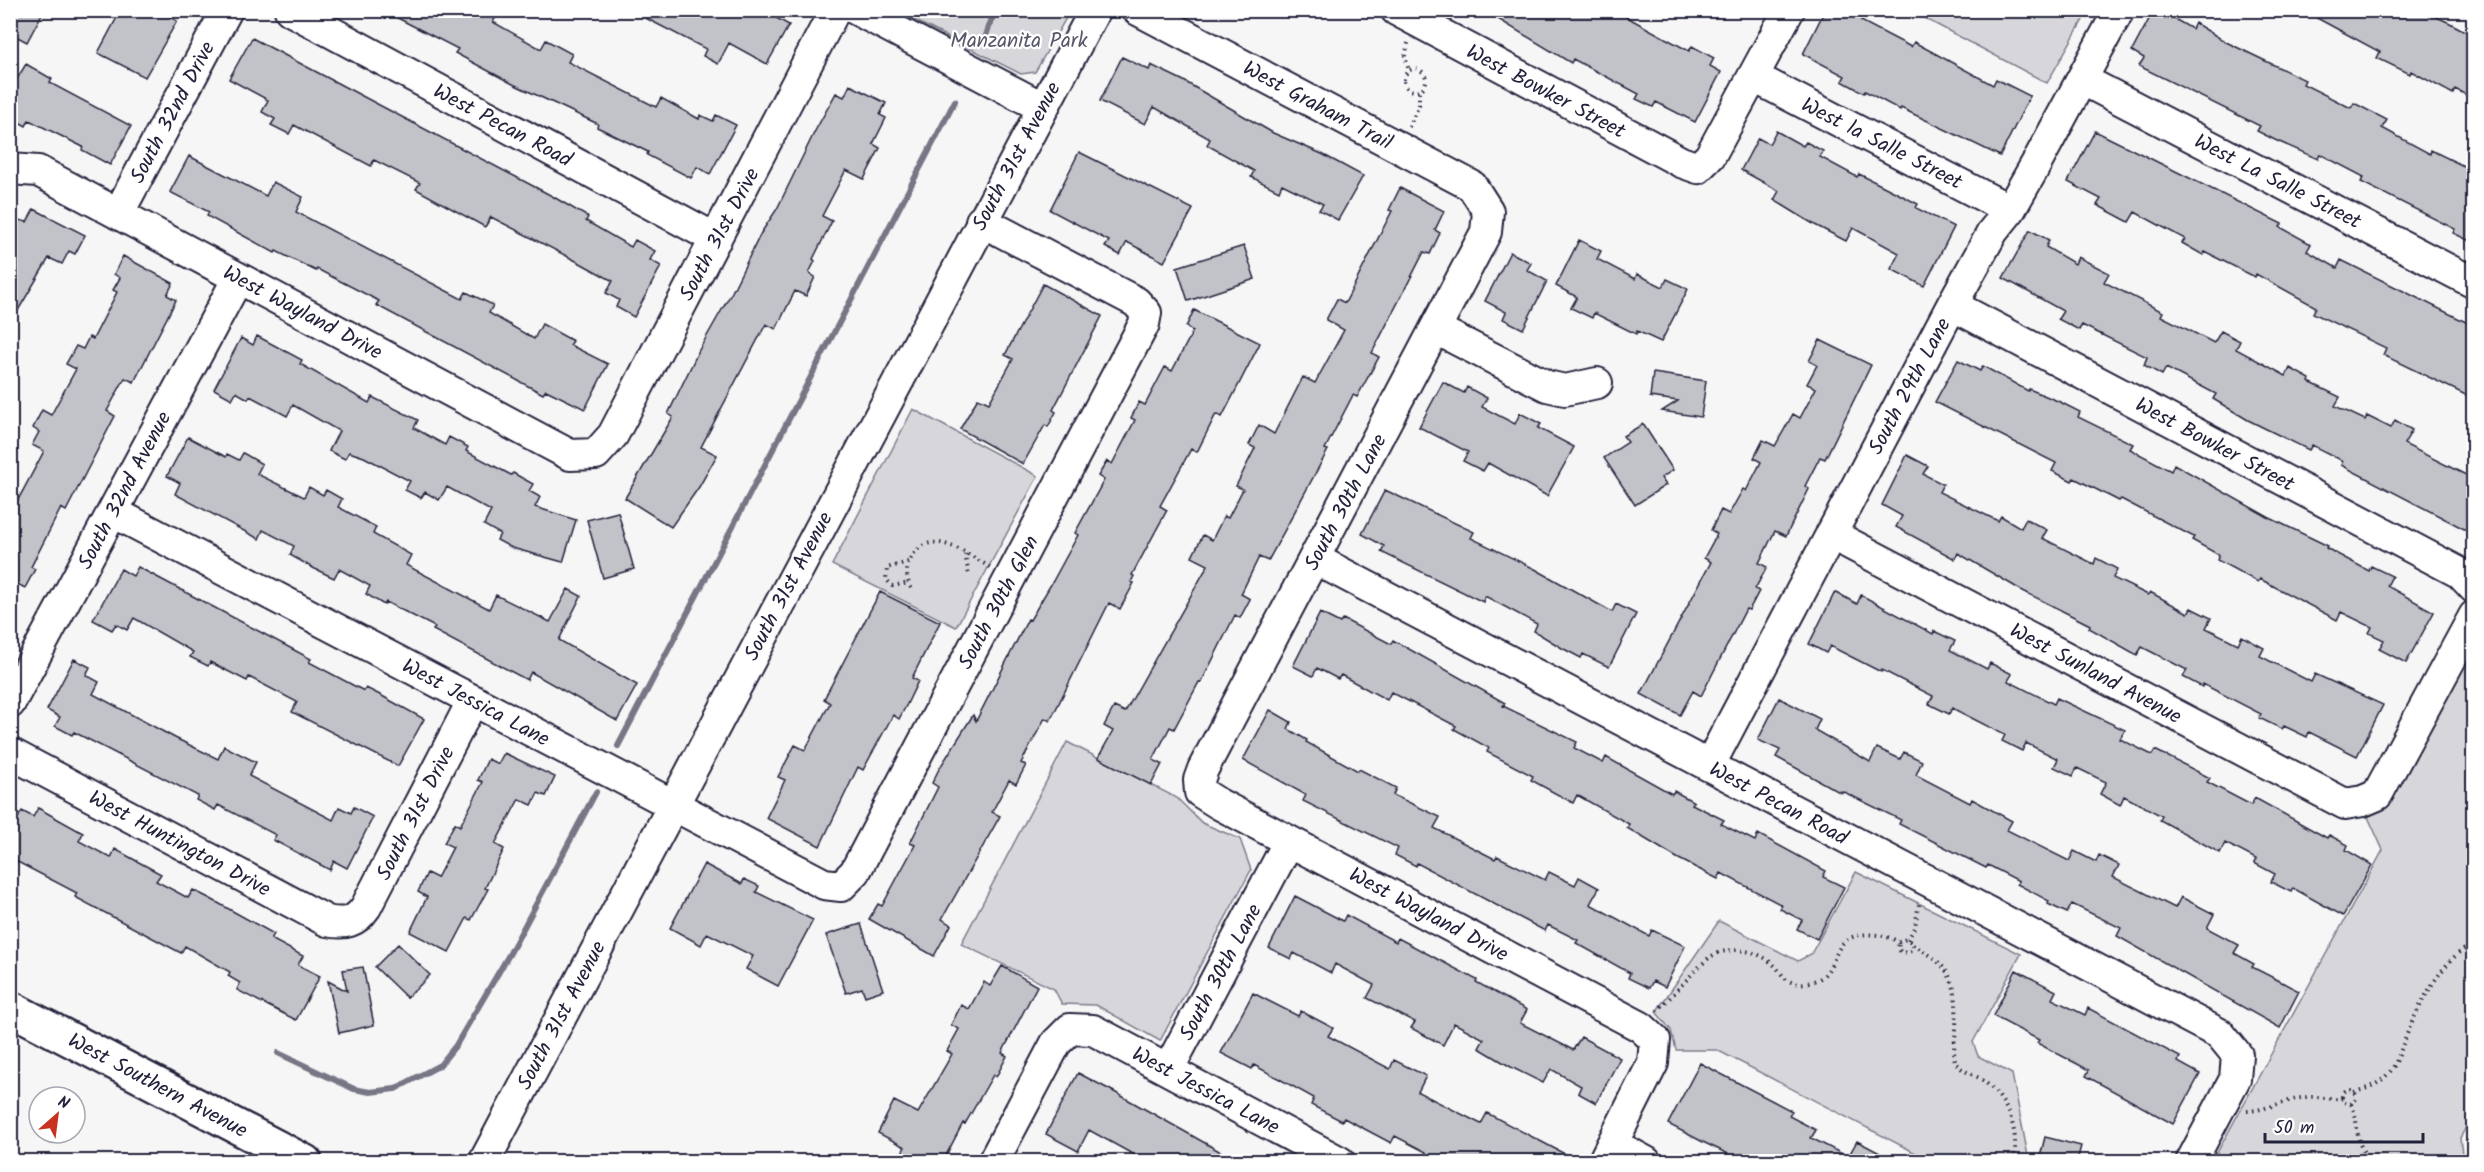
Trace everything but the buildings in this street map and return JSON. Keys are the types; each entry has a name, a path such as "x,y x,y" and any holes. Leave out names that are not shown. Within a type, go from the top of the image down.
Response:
{"main road":[{"name":"West Southern Avenue","path":"10,1008 304,1161"}],"street":[{"name":"South 32nd Drive","path":"118,214 226,10"},
{"name":"West Pecan Road","path":"290,10 716,238"},
{"name":"South 31st Drive","path":"596,454 613,435 836,10"},
{"path":"857,10 1042,107"},
{"name":"South 31st Avenue","path":"483,1161 1095,10"},
{"name":"West Graham Trail","path":"1138,10 1472,186 1488,211"},
{"name":"West Bowker Street","path":"1396,10 1681,162 1698,168 1710,156 1754,77"},
{"path":"1754,77 1789,10"},
{"name":"South 29th Lane","path":"1708,766 1952,305 1993,231 2010,210 2083,80 2119,10"},
{"name":"West la Salle Street","path":"1754,77 2010,210"},
{"name":"West La Salle Street","path":"2083,80 2474,283"},
{"name":"West Wayland Drive","path":"10,170 38,171 570,455 596,454"},
{"name":"South 30th Lane","path":"1200,792 1199,780 1203,769 1436,329 1486,231 1488,211"},
{"name":"South 30th Glen","path":"841,886 855,872 1144,324 1146,313 1136,302 981,222"},
{"name":"South 32nd Avenue","path":"10,704 238,278"},
{"name":"West Bowker Street","path":"1952,305 2460,573 2474,588"},
{"path":"1436,329 1547,386 1565,390 1597,383"},
{"name":"West Jessica Lane","path":"113,512 824,884 841,886"},
{"name":"West Sunland Avenue","path":"1831,534 2345,804 2364,801 2377,795 2474,616"},
{"name":"West Pecan Road","path":"1315,559 2220,1034 2237,1054 2235,1079 2220,1106"},
{"name":"South 31st Drive","path":"352,921 366,907 473,700"},
{"name":"West Huntington Drive","path":"10,753 327,921 340,924 352,921"},
{"name":"West Wayland Drive","path":"1200,792 1648,1033"},
{"name":"South 30th Lane","path":"1168,1070 1289,841"},
{"name":"West Jessica Lane","path":"993,1161 1056,1043 1070,1029 1093,1030 1340,1161"},
{"path":"1646,1161 1608,1153 1653,1064 1648,1033"},
{"path":"2191,1161 2220,1106"}],"path":[{"path":"1410,70 1421,70 1426,76 1425,87 1419,91 1406,87 1404,80 1410,70"},
{"path":"1398,148 1419,105 1419,91"},
{"path":"909,562 888,568 885,579 892,586 910,586 909,562 916,551 931,543 942,542 991,568"},
{"path":"964,553 969,575"},
{"path":"1908,940 1915,926 1917,910 1927,881"},
{"path":"1648,1033 1710,957 1730,949 1757,954 1774,964 1788,980 1800,984 1817,981 1832,968 1841,945 1852,937 1876,934 1899,942 1908,940"},
{"path":"1908,940 1936,958 1947,969 1956,994 1955,1062 1960,1069 1984,1081 2003,1100 2013,1123 2016,1149 2013,1161"},
{"path":"1899,942 1898,949 1904,954 1910,952 1913,945"},
{"path":"2342,1099 2346,1091 2368,1089 2388,1075 2425,998 2451,958 2465,947 2474,945"},
{"path":"2351,1104 2356,1100 2354,1092"},
{"path":"2220,1106 2236,1111 2261,1110 2289,1100 2312,1096 2342,1099 2351,1104"},
{"path":"2351,1104 2362,1150 2368,1157 2380,1161"}],"green space":[{"name":"Manzanita Park","path":"1070,10 1035,72 1021,74 896,11"},
{"path":"1911,11 2088,11 2047,83"},
{"path":"913,409 1038,476 956,627 832,565"},
{"path":"2473,643 2474,1113 2460,1138 2463,1161 2212,1162 2383,850 2368,817 2393,795"},
{"path":"1067,742 1177,798 1202,823 1240,839 1251,870 1160,1041 1096,1005 1062,1004 1054,989 961,944"},
{"path":"1856,872 2021,954 1973,1042 1978,1056 2012,1074 2029,1161 1931,1161 1717,1050 1676,1050 1671,1030 1656,1012 1719,921 1798,961 1811,954"}],"waterway":[{"path":"983,44 995,10"},
{"path":"618,746 955,101"},
{"path":"278,1053 354,1089 370,1092 395,1089 440,1065 456,1045 510,953 596,792"}]}
